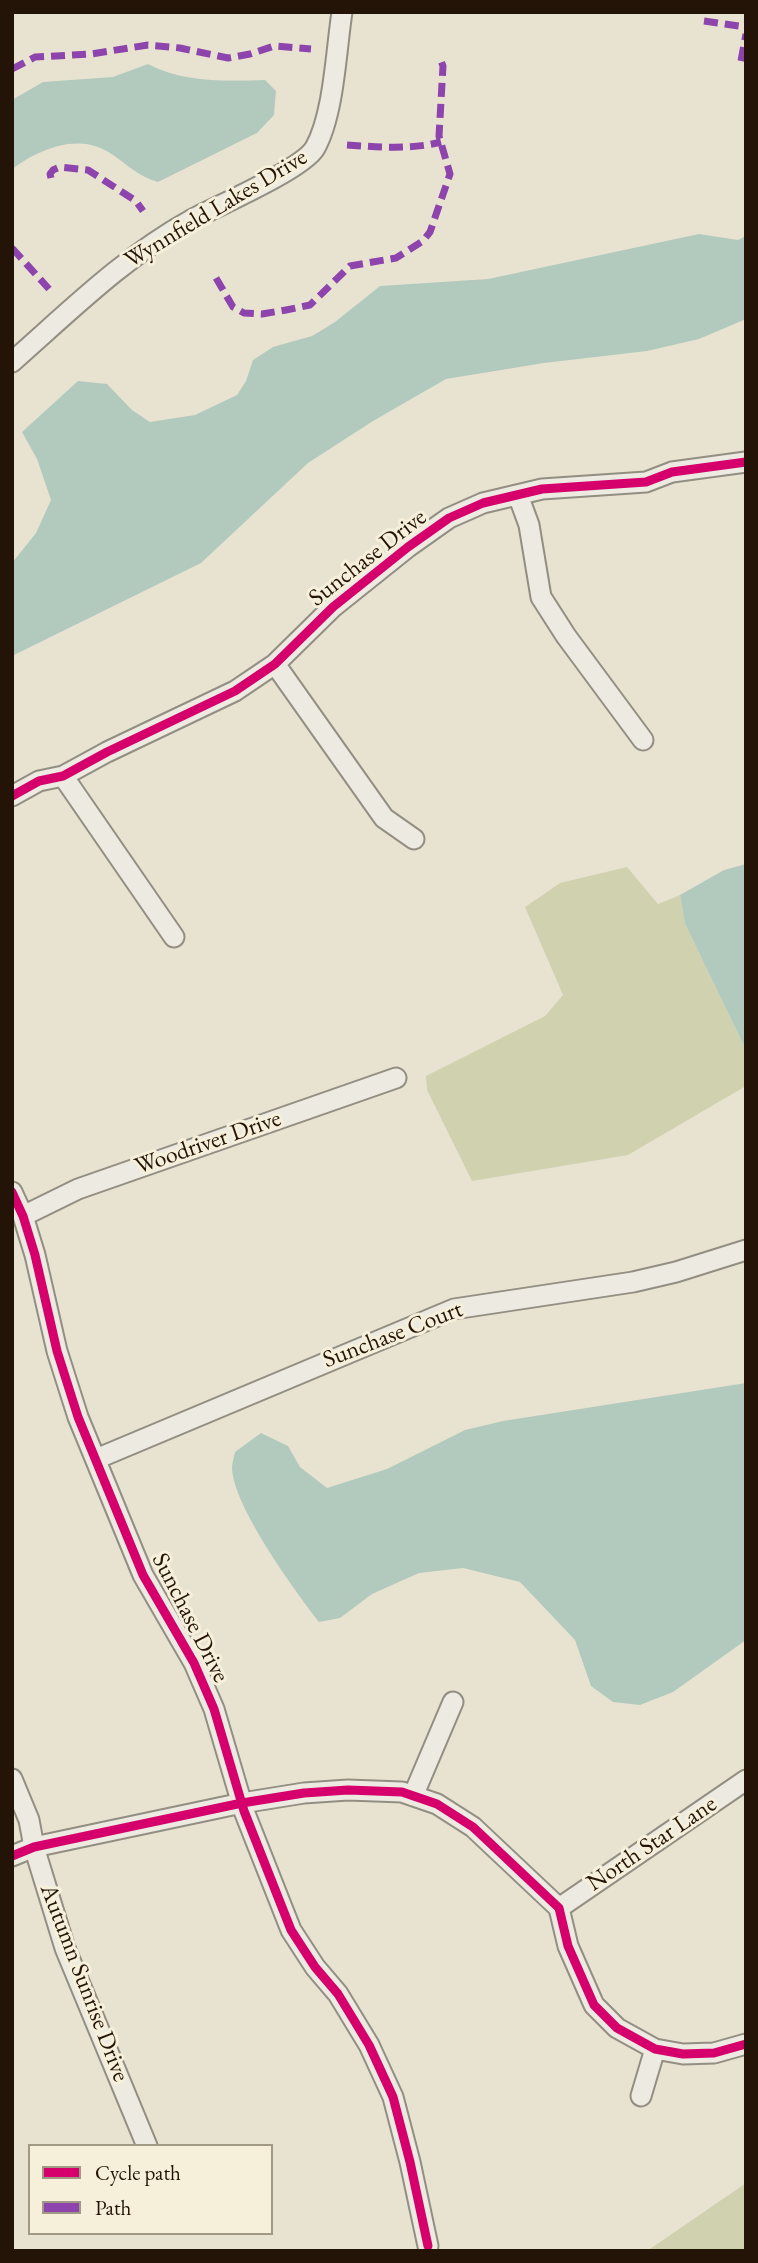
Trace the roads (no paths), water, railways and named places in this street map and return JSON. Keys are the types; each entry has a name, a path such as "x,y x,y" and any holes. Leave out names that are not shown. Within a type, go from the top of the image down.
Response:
{"street":[{"name":"Wynnfield Lakes Drive","path":"12,362 124,263 152,242 284,172 314,150 327,120 342,12"},
{"name":"Sunchase Drive","path":"12,796 39,780 63,776 235,691 275,664 333,607 418,539 449,518 483,503 542,489 646,482 672,472 746,462"},
{"path":"518,495 528,525 541,597 566,636 643,740"},
{"path":"275,664 384,818 414,839"},
{"path":"63,776 174,937"},
{"name":"Woodriver Drive","path":"23,1216 78,1189 396,1078"},
{"name":"Sunchase Drive","path":"12,1192 36,1255 57,1351 78,1417 144,1575 194,1663 214,1709 242,1803 290,1930 315,1967 338,1994 363,2034 393,2097 428,2246"},
{"name":"Sunchase Court","path":"96,1459 426,1318 454,1309 633,1282 746,1250"},
{"path":"412,1796 453,1702"},
{"name":"Autumn Sunrise Drive","path":"12,1779 29,1820 34,1847 65,1948 146,2144"},
{"name":"North Star Lane","path":"559,1908 746,1780"},
{"path":"12,1856 34,1847 242,1803 304,1793 348,1790 402,1792 437,1804 472,1827 559,1908 568,1946 594,2005 617,2028 655,2049 683,2054 704,2053 746,2044"},
{"path":"641,2096 655,2049"}]}
